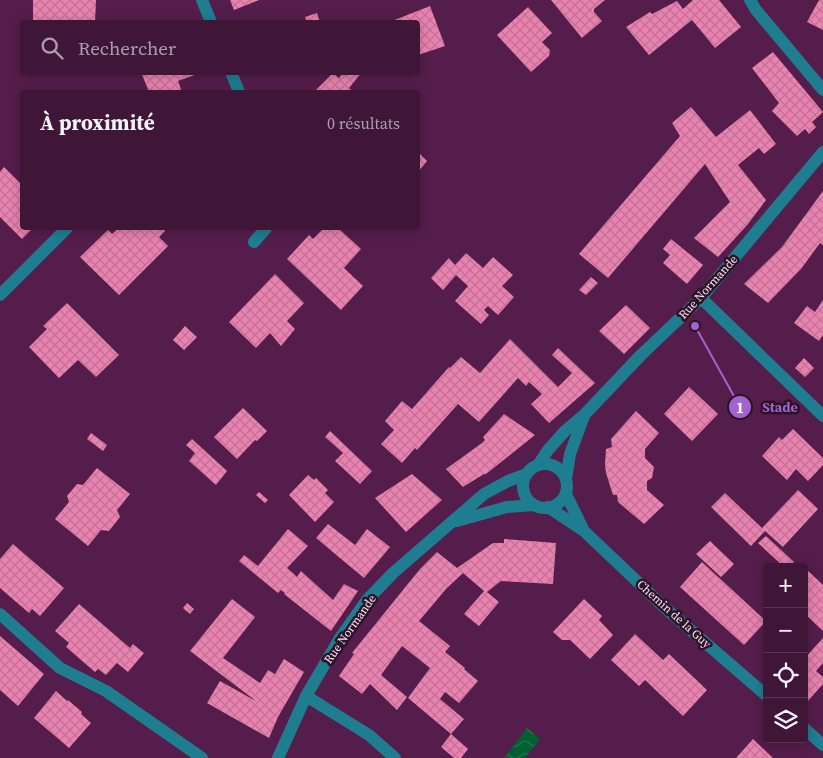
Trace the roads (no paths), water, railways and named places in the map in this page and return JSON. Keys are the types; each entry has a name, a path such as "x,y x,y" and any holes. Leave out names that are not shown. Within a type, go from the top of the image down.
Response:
{"street":[{"path":"202,0 210,20"},
{"path":"750,0 756,10 823,90"},
{"path":"232,75 237,90"},
{"name":"Rue Normande","path":"278,758 306,696 340,638 367,600 393,573 484,494 508,481 527,474 538,465 565,430 584,414 701,298 823,152"},
{"path":"0,296 65,230"},
{"path":"254,242 264,230"},
{"path":"701,298 823,416"},
{"name":"Rue Normande","path":"566,494 570,454 584,414"},
{"path":"538,465 552,465 563,473 566,480"},
{"path":"527,474 523,487 528,500 534,505"},
{"path":"548,507 556,505 566,494"},
{"name":"Chemin de la Guy","path":"566,494 584,531"},
{"name":"Rue Normande","path":"452,523 507,507 534,505 548,507"},
{"name":"Chemin de la Guy","path":"548,507 584,531 664,607 763,693"},
{"path":"0,614 60,668 106,691 202,758"},
{"path":"306,696 369,735 395,758"},
{"path":"808,731 823,744"}],"water":[{"path":"527,728 540,739 525,758 504,758"}],"place":[{"name":"Stade","path":"695,326"}]}
